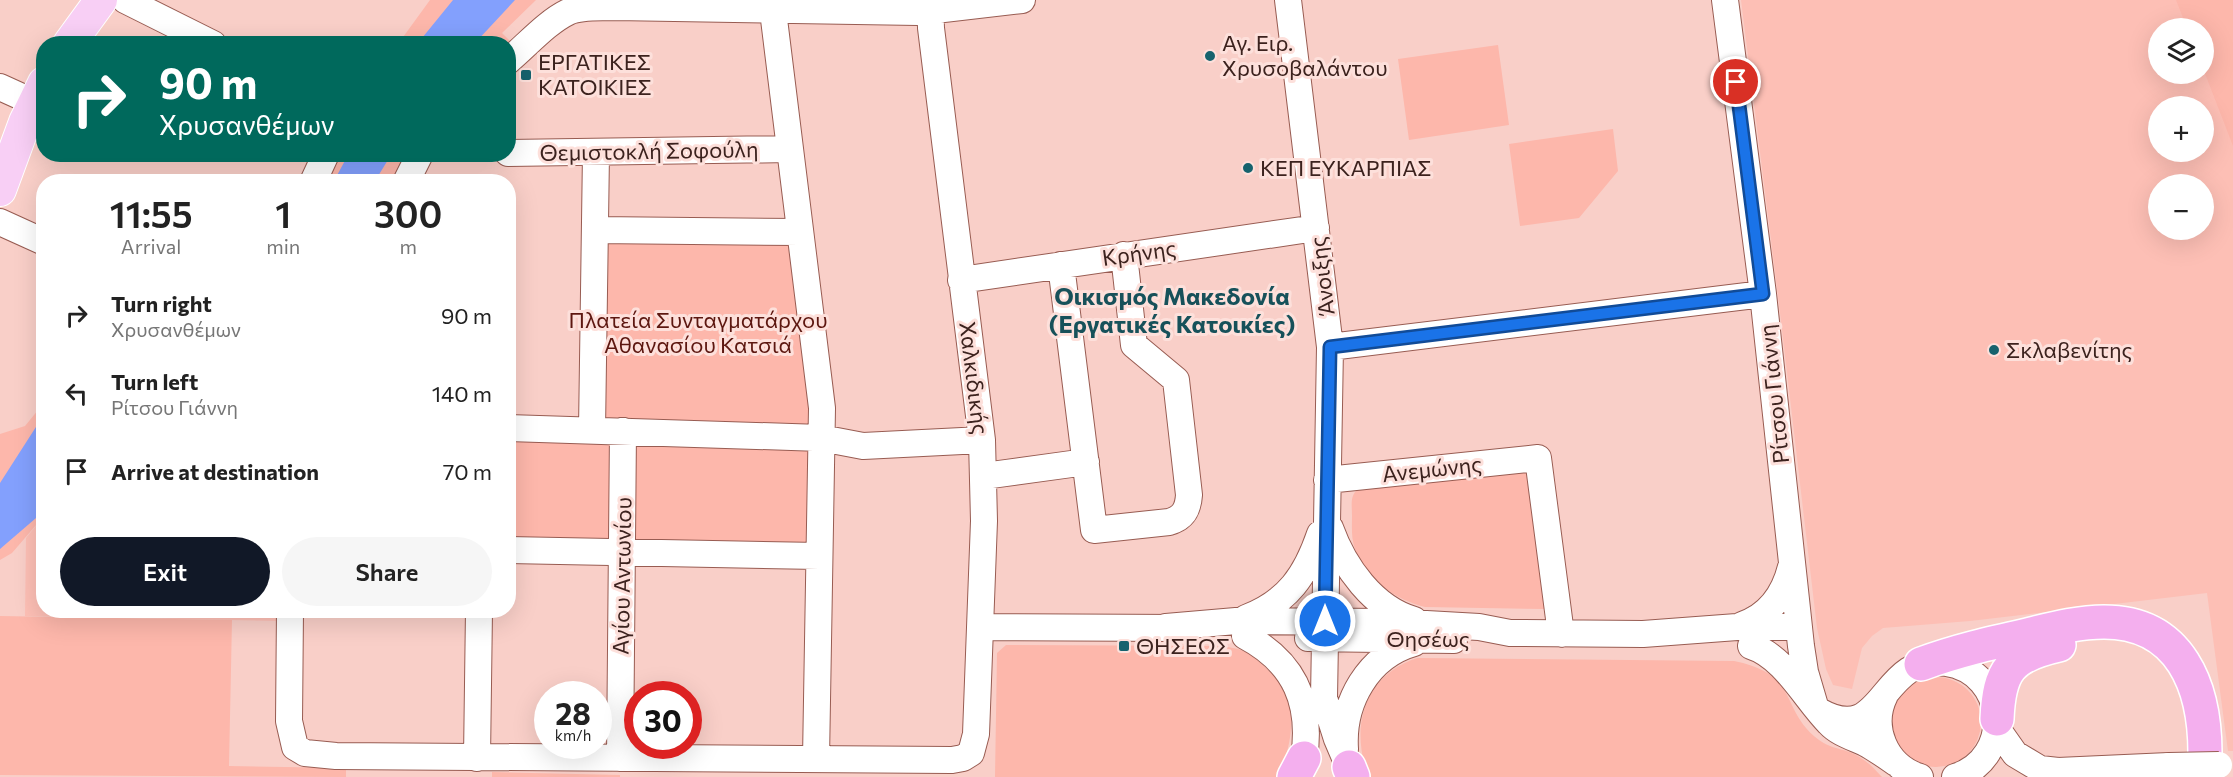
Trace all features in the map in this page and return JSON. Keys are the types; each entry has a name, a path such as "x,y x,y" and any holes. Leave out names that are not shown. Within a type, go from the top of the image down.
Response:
{"highway":[{"path":"1921,664 1967,649 2080,624 2111,622 2141,629 2170,646 2192,676 2203,714 2202,760"},
{"path":"1996,723 2000,687 2010,669 2022,656 2061,645 2110,640 2143,651 2158,662 2170,676 2202,760"}],"main road":[{"path":"75,36 101,0"},
{"path":"0,190 36,98"}],"street":[{"path":"125,0 197,36"},
{"path":"516,54 558,18 570,11 615,7 773,11 930,6 1022,0"},
{"name":"Άνοιξης","path":"1288,0 1330,347 1324,698 1317,727 1299,768"},
{"name":"Ρίτσου Γιάννη","path":"1725,0 1763,294 1800,637 1805,672 1817,708"},
{"name":"Χαλκιδικής","path":"816,759 952,760 968,755 974,746 976,734 981,627 984,476 982,440 961,280 930,6"},
{"path":"290,618 290,732 295,747 305,753 477,758 816,759 822,408 773,11"},
{"path":"0,87 36,93"},
{"name":"Θεμιστοκλή Σοφούλη","path":"516,153 789,149"},
{"path":"592,430 596,153"},
{"path":"0,222 36,238"},
{"name":"Κρήνης","path":"961,280 1316,228"},
{"path":"596,230 800,232"},
{"path":"1062,265 1094,530 1169,522 1178,519 1187,508 1189,489 1176,380 1134,345 1124,255"},
{"path":"1330,347 1763,294"},
{"path":"516,428 821,438 863,446 982,440"},
{"name":"Αγίου Αντωνίου","path":"621,758 623,431"},
{"name":"Ανεμώνης","path":"1327,480 1538,458 1561,634"},
{"path":"984,476 1086,462"},
{"path":"1299,768 1307,720 1297,686 1275,658 1241,629 1295,585 1311,559 1326,517"},
{"path":"1326,517 1342,556 1368,590 1426,632 1385,657 1369,671 1356,692 1345,733 1345,749 1351,772"},
{"path":"516,550 819,556"},
{"path":"1792,558 1786,583 1776,602 1744,636 1782,668 1834,728 1873,748 1905,770 1920,777"},
{"path":"477,758 479,618"},
{"name":"Θησέως","path":"981,627 1166,627 1426,632 1490,638 1510,633 1800,637"},
{"path":"1817,708 1840,720 1860,718 1871,711 1902,674 1921,664 1933,662 1957,665 1977,677 1992,696 1996,723 1993,742 1980,762 1971,770 1955,777"},
{"path":"1888,689 1879,710 1880,733 1888,754 1896,763"},
{"name":"Άνοιξης","path":"1324,698 1351,772"},
{"path":"1996,723 2015,754 2040,769 2058,771 2202,760"}],"shaded area":[{"name":"Σκλαβενίτης","path":"1741,0 2203,0 2210,18 2148,18 2148,84 2214,84 2214,28 2233,75 2233,751 2228,751 2207,593 1970,621 1883,628 1862,648 1852,689 1833,685 1826,669 1817,628"},
{"path":"36,526 36,616 25,616 26,538"},
{"path":"127,618 280,618 280,621"}],"green space":[{"path":"430,0 536,0 502,33 505,36 404,36"},
{"path":"2176,0 2233,0 2233,146 2209,84 2214,84 2214,18 2183,18"},
{"path":"1498,45 1509,125 1409,140 1398,59"},
{"path":"1613,129 1618,171 1579,218 1520,226 1509,144"},
{"path":"333,162 407,162 401,174 327,174"},
{"name":"Πλατεία Συνταγματάρχου Αθανασίου Κατσιά","path":"596,230 800,232 821,438 592,430"},
{"path":"36,413 36,525 12,553 0,560 0,434 25,426"},
{"path":"516,436 617,439 616,547 516,546"},
{"path":"636,439 812,441 811,549 635,546"},
{"path":"1528,470 1545,609 1425,607 1403,599 1383,587 1366,570 1360,560 1353,541 1352,503 1353,496 1361,487"},
{"path":"0,616 232,620 229,766 346,768 346,777 0,775"},
{"path":"1006,645 1219,646 1246,652 1273,676 1282,687 1289,702 1290,735 1282,767 1277,777 995,777 997,653"},
{"path":"1417,658 1734,661 1755,667 1770,675 1787,694 1806,728 1819,740 1859,756 1882,777 1369,777 1363,759 1361,740 1361,722 1366,706 1373,690 1384,677 1399,666"},
{"path":"1936,677 1953,680 1968,690 1978,705 1981,722 1978,739 1968,754 1953,764 1936,767 1919,764 1904,754 1894,739 1891,722 1894,705 1904,690 1919,680"},
{"path":"492,772 620,775 620,777 492,777"}],"water":[{"path":"453,0 515,0 482,36 424,36"},
{"path":"344,162 387,162 379,174 338,174"},
{"path":"36,427 36,518 0,549 0,483"}],"place":[{"name":"Αγ. Ειρ. Χρυσοβαλάντου","path":"1210,56"},
{"name":"ΕΡΓΑΤΙΚΕΣ ΚΑΤΟΙΚΙΕΣ","path":"526,75"},
{"name":"ΚΕΠ ΕΥΚΑΡΠΙΑΣ","path":"1248,168"},
{"name":"Σκλαβενίτης","path":"1994,350"},
{"name":"ΘΗΣΕΩΣ","path":"1124,646"}],"district":[{"name":"Οικισμός Μακεδονία (Εργατικές Κατοικίες)","path":"1172,311"}],"route":[{"path":"1325,621 1330,347 1763,294 1736,82"}]}
